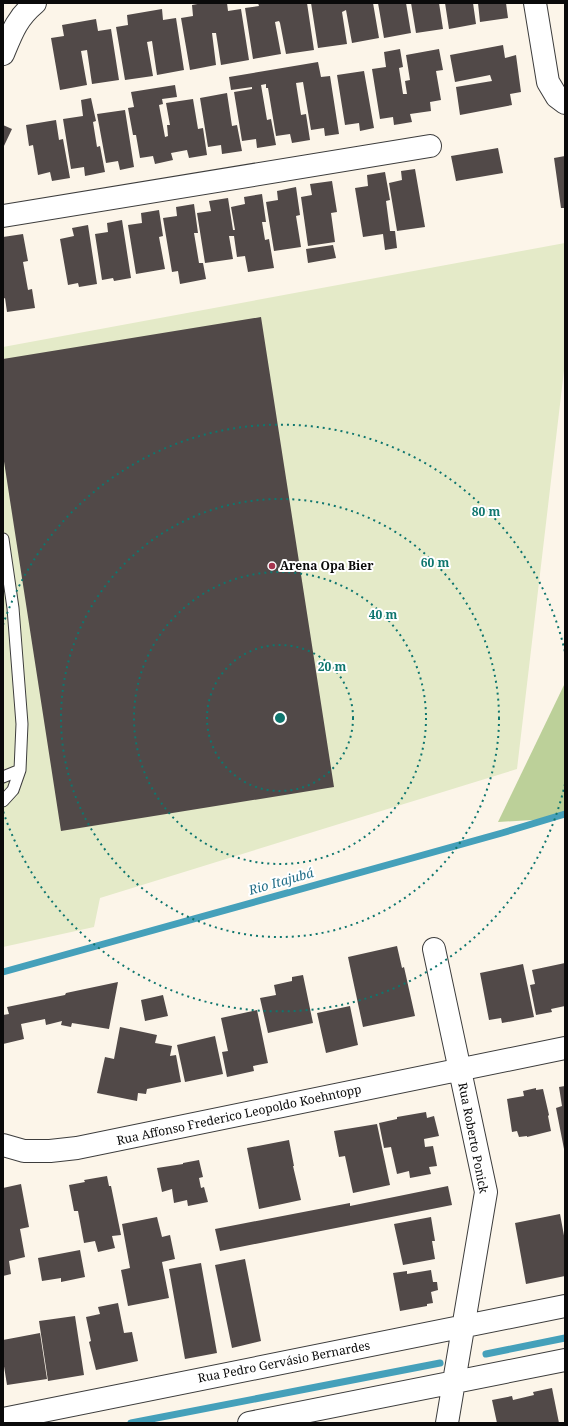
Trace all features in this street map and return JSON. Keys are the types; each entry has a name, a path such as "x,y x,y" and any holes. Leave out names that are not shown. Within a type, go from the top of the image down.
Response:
{"street":[{"path":"3,54 13,30 24,13 36,3"},
{"path":"535,3 548,82 557,97 565,103"},
{"path":"3,216 430,146"},
{"name":"Rua Roberto Ponick","path":"434,949 467,1068 486,1192 447,1423"},
{"name":"Rua Affonso Frederico Leopoldo Koehntopp","path":"3,1145 24,1151 50,1151 78,1148 565,1048"},
{"name":"Rua Pedro Gervásio Bernardes","path":"3,1419 565,1306"},
{"path":"249,1423 565,1360"}],"lane":[{"path":"3,539 13,608 22,724 20,770 13,790 3,801"},
{"path":"3,777 20,770"}],"green space":[{"name":"Arena Opa Bier","path":"565,243 565,362 517,769 100,898 94,927 3,947 3,347"},
{"path":"565,683 565,818 498,822"}],"building":[{"path":"203,3 227,3 228,11 241,9 249,60 221,65 216,33 212,33 216,65 190,70 181,18 193,16 192,5"},
{"path":"258,3 307,3 314,50 286,54 279,21 275,22 281,54 253,59 245,8 259,6"},
{"path":"311,3 373,3 379,38 352,43 346,10 342,12 347,44 318,48"},
{"path":"378,3 406,3 411,33 384,38"},
{"path":"411,3 439,3 443,29 416,33"},
{"path":"445,3 473,3 476,24 449,29"},
{"path":"478,3 506,3 508,18 480,22"},
{"path":"162,9 163,20 176,18 184,70 157,75 152,41 147,42 153,76 125,80 116,27 128,25 127,15"},
{"path":"96,19 98,31 111,29 119,80 92,84 87,50 81,51 87,85 60,90 51,38 64,36 62,25"},
{"path":"503,45 505,58 516,55 521,92 510,94 512,105 460,115 456,87 492,81 490,75 455,82 450,55"},
{"path":"400,49 403,67 399,68 403,94 407,94 405,81 410,80 406,55 439,49 443,70 436,71 441,100 430,102 431,111 410,114 412,122 394,125 393,117 380,119 372,69 386,67 384,52"},
{"path":"318,62 321,77 330,76 339,134 325,136 324,128 311,130 303,82 296,83 301,115 306,114 310,140 292,143 290,134 276,136 268,88 266,88 266,84 261,85 267,120 271,119 276,145 257,148 256,139 242,141 234,92 252,89 252,87 231,90 229,77"},
{"path":"364,71 374,128 360,131 359,123 345,125 337,75"},
{"path":"175,85 177,97 162,99 163,104 159,105 165,137 168,136 167,125 170,125 166,103 193,99 198,129 203,128 207,155 189,158 187,150 171,153 173,160 155,164 153,156 140,158 136,135 133,135 128,108 134,107 131,92"},
{"path":"227,93 232,126 237,125 242,151 222,154 221,145 208,147 200,98"},
{"path":"91,98 96,121 93,122 97,147 100,146 105,172 85,176 84,167 71,169 63,119 83,116 81,100"},
{"path":"125,110 134,167 120,170 118,161 106,163 97,114"},
{"path":"56,120 59,140 63,139 70,178 52,181 50,172 38,175 33,145 29,146 26,125"},
{"path":"3,125 12,129 3,148"},
{"path":"498,148 503,173 456,181 451,156"},
{"path":"565,156 565,208 561,208 554,158"},
{"path":"415,169 425,227 397,231 389,183 402,180 401,171"},
{"path":"385,172 390,200 386,201 390,231 395,231 397,248 385,250 383,234 363,237 355,188 368,186 367,175"},
{"path":"332,181 337,212 331,213 335,242 308,246 301,197 312,195 310,184"},
{"path":"296,187 300,215 296,216 301,247 274,251 266,202 278,200 277,191"},
{"path":"262,194 266,222 262,222 265,240 269,239 274,268 248,272 245,256 237,257 234,236 229,236 233,259 205,263 197,213 211,211 209,201 228,198 233,230 235,230 231,207 245,204 244,197"},
{"path":"194,204 198,233 194,233 199,263 203,263 206,279 180,284 178,271 172,272 163,218 177,216 176,207"},
{"path":"159,210 163,236 159,237 165,269 136,274 128,225 142,223 141,213"},
{"path":"122,220 131,278 114,281 113,278 102,280 95,234 108,232 107,223"},
{"path":"88,225 97,284 79,287 78,283 68,285 60,239 74,236 72,228"},
{"path":"23,234 28,261 23,262 28,290 32,289 35,308 7,312 5,298 3,299 3,237"},
{"path":"333,245 336,258 308,263 306,249"},
{"path":"261,317 334,787 61,831 3,455 3,359"},
{"path":"397,946 402,968 404,967 415,1016 363,1027 348,957"},
{"path":"565,963 565,1006 551,1009 552,1012 536,1015 530,985 535,984 532,970"},
{"path":"523,964 534,1017 502,1023 501,1018 489,1020 480,973"},
{"path":"303,975 313,1023 268,1033 260,998 276,995 274,985 292,981 292,977"},
{"path":"118,982 109,1029 72,1023 71,1027 61,1025 62,1021 46,1025 45,1019 21,1024 24,1039 3,1044 3,1015 9,1014 7,1007"},
{"path":"163,995 168,1016 145,1021 141,1000"},
{"path":"350,1006 358,1045 326,1053 317,1013"},
{"path":"257,1010 268,1063 253,1066 254,1071 227,1077 222,1052 228,1051 221,1018"},
{"path":"120,1027 157,1035 155,1043 172,1046 170,1056 176,1055 181,1082 147,1089 146,1094 138,1093 137,1101 97,1093 105,1057 114,1059"},
{"path":"215,1036 223,1074 185,1082 177,1045"},
{"path":"565,1086 564,1149 556,1108 562,1106 559,1087"},
{"path":"536,1088 536,1090 543,1089 551,1131 527,1137 519,1137 517,1131 512,1132 507,1099 524,1096 523,1091"},
{"path":"426,1112 427,1118 434,1116 439,1136 424,1139 425,1147 433,1146 437,1166 429,1167 431,1174 410,1178 409,1171 397,1174 391,1147 384,1148 379,1123 397,1119 397,1117"},
{"path":"377,1124 390,1185 353,1193 345,1156 339,1157 334,1131"},
{"path":"289,1140 301,1200 259,1209 247,1148"},
{"path":"199,1160 203,1177 199,1178 201,1188 204,1187 208,1202 188,1206 187,1200 174,1203 172,1189 162,1192 157,1168"},
{"path":"107,1176 109,1186 111,1186 121,1235 112,1236 115,1248 98,1252 95,1241 84,1243 78,1211 74,1211 69,1185 85,1182 84,1180"},
{"path":"21,1184 29,1227 20,1229 25,1257 9,1261 11,1274 3,1276 3,1188"},
{"path":"448,1186 452,1205 220,1251 215,1229 350,1203 350,1206"},
{"path":"560,1214 565,1241 565,1276 526,1284 515,1223"},
{"path":"157,1217 162,1237 170,1235 175,1259 162,1262 169,1298 128,1306 121,1270 130,1268 122,1224"},
{"path":"431,1217 435,1241 432,1241 435,1259 403,1265 394,1224"},
{"path":"80,1250 85,1277 61,1282 61,1278 42,1281 38,1258"},
{"path":"245,1259 261,1341 232,1348 215,1265"},
{"path":"201,1263 217,1353 185,1359 169,1269"},
{"path":"431,1270 433,1282 437,1282 438,1290 431,1292 433,1303 427,1304 427,1306 400,1311 393,1273 407,1271 407,1274"},
{"path":"118,1303 124,1333 132,1332 138,1361 96,1370 89,1342 91,1341 86,1317 100,1314 98,1307"},
{"path":"75,1316 84,1375 48,1381 39,1321"},
{"path":"40,1333 47,1379 7,1385 3,1360 3,1340"},
{"path":"552,1388 559,1423 497,1423 492,1400 512,1396 513,1400 534,1395 533,1392"}],"waterway":[{"name":"Rio Itajubá","path":"3,972 502,833 565,814"},
{"path":"486,1354 565,1338"},
{"path":"131,1423 440,1363"}],"place":[{"name":"Arena Opa Bier","path":"272,566"}]}
